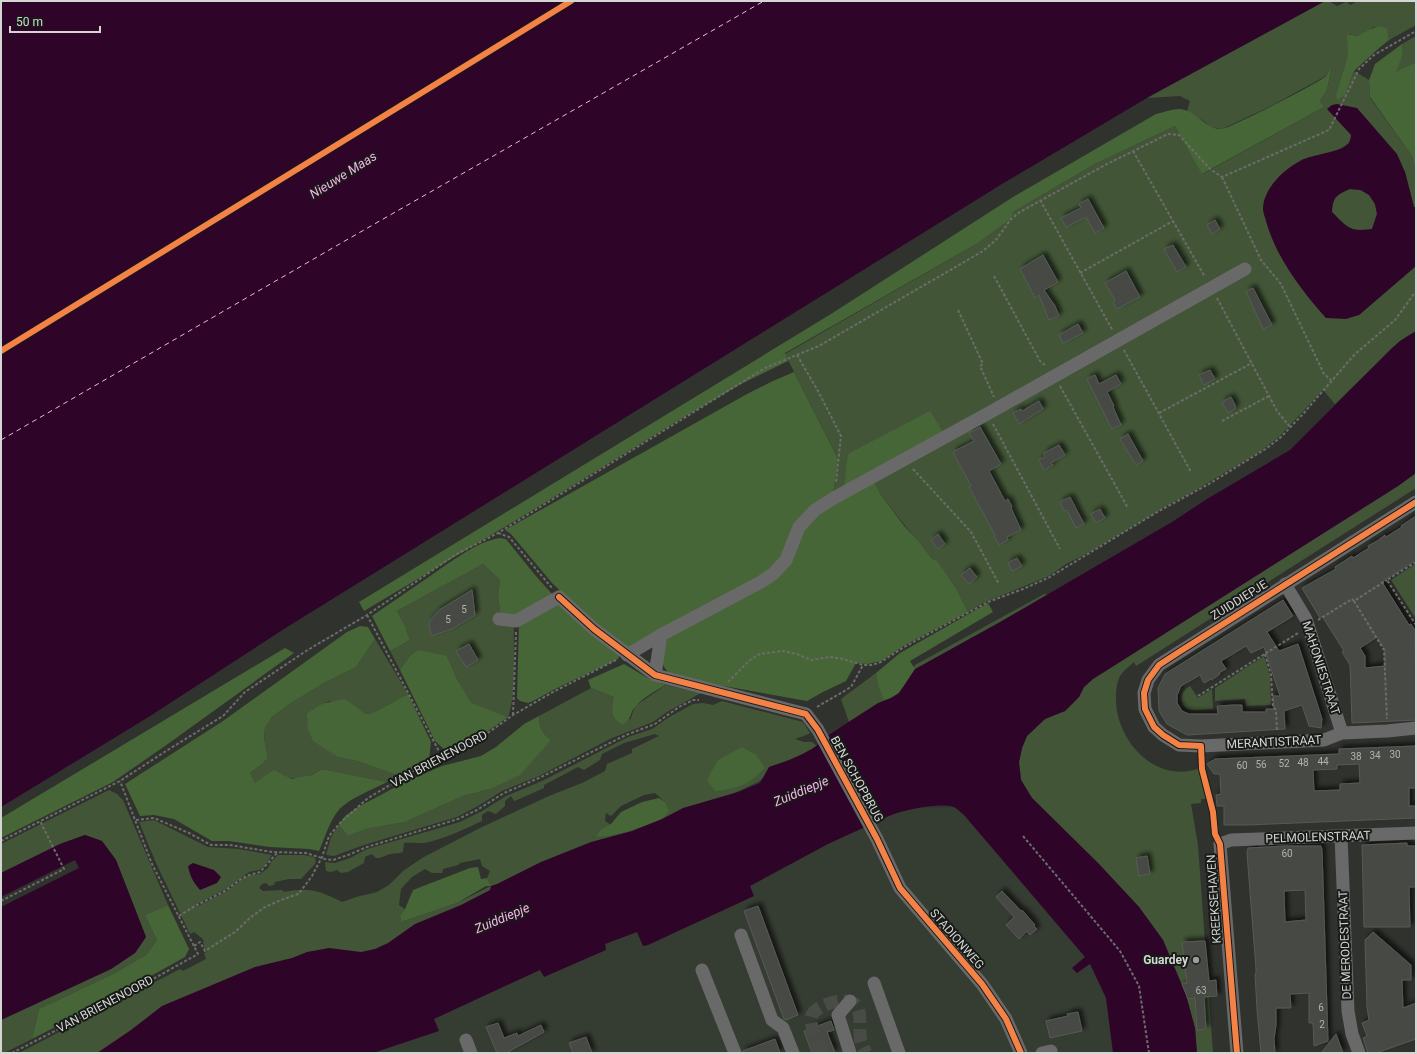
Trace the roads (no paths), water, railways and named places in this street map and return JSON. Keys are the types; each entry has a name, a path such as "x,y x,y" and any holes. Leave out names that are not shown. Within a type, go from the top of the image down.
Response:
{"street":[{"path":"627,655 773,574 786,560 799,527 816,510 834,498 999,408 1246,269"},
{"name":"ZUIDDIEPJE","path":"1179,745 1163,735 1154,727 1145,709 1144,693 1148,680 1159,665 1416,502"},
{"name":"MAHONIESTRAAT","path":"1285,584 1306,619 1342,733"},
{"path":"499,619 516,621 559,597 594,629 655,675 661,635"},
{"name":"BEN SCHOPBRUG","path":"655,675 806,714 818,730 877,839"},
{"name":"MERANTISTRAAT","path":"1179,745 1201,746 1324,740 1342,733 1416,728"},
{"name":"PELMOLENSTRAAT","path":"1220,844 1231,840 1416,833"},
{"name":"DE MERODESTRAAT","path":"1341,836 1348,1012 1352,1034 1359,1053"},
{"name":"STADIONWEG","path":"877,839 900,888 982,984 1006,1019 1021,1053"},
{"name":"KREEKSEHAVEN","path":"1220,844 1236,1053"},
{"path":"741,935 772,1020 783,1028 793,1053"},
{"path":"702,970 735,1053"},
{"path":"874,983 899,1053"},
{"path":"850,1001 838,1015 850,1053"},
{"path":"466,1040 471,1053"}],"water":[{"name":"Nieuwe Maas","path":"1,1 1325,1 1152,95 1002,184 284,629 147,718 1,807"},
{"path":"1337,104 1357,108 1397,154 1405,172 1414,207 1416,207 1416,266 1359,315 1346,319 1326,318 1307,296 1290,272 1276,247 1270,234 1263,210 1264,202 1270,187 1287,169 1305,159 1339,149 1349,143 1351,135 1327,109 1332,105","holes":["1350,189 1361,190 1369,195 1375,204 1377,214 1372,229 1358,230 1349,228 1332,212 1334,200 1338,195"]},
{"name":"Zuiddiepje","path":"1416,331 1416,473 1398,486 1093,679 1084,687 1079,697 1065,711 1045,719 1027,736 1022,748 1019,762 1021,780 1032,798 1099,864 1139,907 1163,940 1186,995 1195,1028 1197,1053 1113,1053 1106,998 1090,964 1077,973 1072,968 1085,957 964,815 954,807 940,805 912,809 889,816 828,844 750,886 754,896 648,945 643,946 637,932 605,944 606,950 544,977 540,970 434,1019 439,1031 373,1053 97,1053 131,1030 162,1006 255,967 292,958 307,952 329,948 361,952 375,949 388,943 415,924 461,905 490,890 491,886 541,862 591,842 632,831 662,819 683,808 738,792 760,783 769,767 811,750 831,734 878,703 899,693 915,669 1000,622 1172,522 1207,499 1290,450 1392,348"},
{"path":"85,835 102,841 116,860 146,937 135,953 111,969 1,1020 1,873 60,844"},
{"path":"193,863 214,870 221,877 217,883 200,890 192,879 189,870 188,866"}],"tunnel":[{"path":"822,1053 813,1031 811,1018 813,1013 818,1009 838,1001 852,1002 858,1008 860,1018 860,1038 866,1053"}],"place":[{"name":"Guardey","path":"1196,960"}]}
